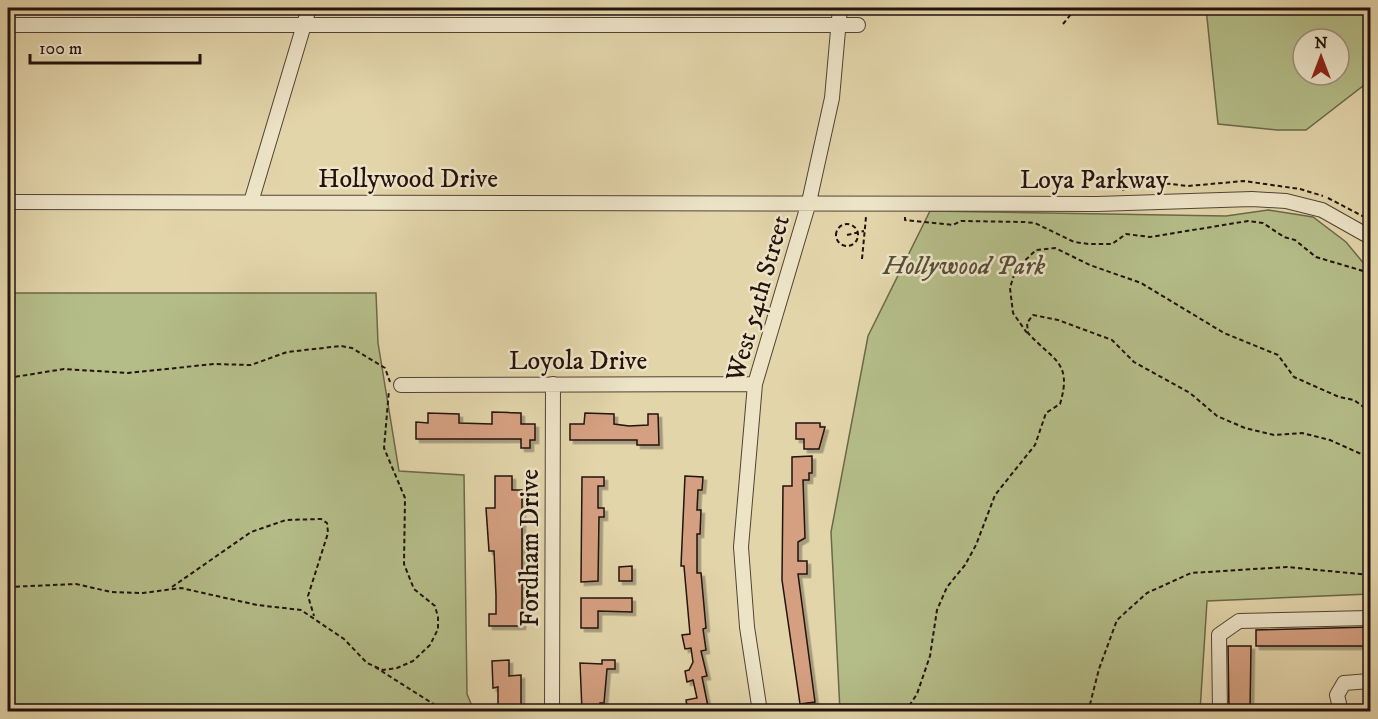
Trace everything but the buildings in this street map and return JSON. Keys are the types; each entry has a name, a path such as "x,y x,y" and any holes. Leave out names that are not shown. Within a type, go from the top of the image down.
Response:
{"street":[{"path":"251,202 309,8"},
{"name":"West 54th Street","path":"760,711 747,627 741,548 755,384 809,202 832,98 840,8"},
{"path":"8,25 858,25"},
{"name":"Loya Parkway","path":"809,202 1154,204 1269,199 1322,210 1371,237"},
{"name":"Hollywood Drive","path":"8,202 809,202"},
{"name":"Fordham Drive","path":"552,711 553,384"},
{"name":"Loyola Drive","path":"401,385 755,384"},
{"path":"1220,711 1219,635 1239,621 1371,618"},
{"path":"1344,711 1340,708 1337,695 1344,683 1371,681"}],"path":[{"path":"1063,24 1076,8"},
{"path":"905,220 953,225 961,221 1035,223 1074,242 1089,244 1112,243 1126,234 1150,237 1248,221 1263,223 1284,237 1295,240 1316,257 1371,273"},
{"path":"862,259 866,221"},
{"path":"848,223 856,228 857,233 854,244 845,246 837,242 835,233 839,225 848,223"},
{"path":"847,235 865,231"},
{"path":"905,711 917,694 930,656 937,610 947,588 976,545 995,495 1035,444 1046,413 1060,404 1065,387 1063,368 1049,350 1028,333 1013,313 1010,288 1012,278 1017,268 1036,250 1055,248 1090,265 1141,283 1224,333 1278,355 1294,377 1339,397 1354,400 1365,408 1371,419"},
{"path":"1028,333 1027,323 1033,315 1093,331 1112,340 1134,362 1190,393 1217,416 1245,428 1274,435 1302,433 1321,438 1371,458"},
{"path":"8,378 64,369 128,373 214,364 251,365 287,352 341,346 352,348 385,368 389,375 390,386 384,448 405,498 404,564 414,589 435,606 438,629 430,645 413,661 396,668 383,670 367,663"},
{"path":"170,588 251,532 286,520 321,519 327,523 328,533 308,596 315,619"},
{"path":"1088,711 1099,669 1117,620 1147,593 1191,573 1287,567 1371,575"},
{"path":"8,587 76,584 111,592 143,593 181,588 257,605 301,610 344,639 367,663 446,711"}],"green space":[{"path":"1206,8 1370,8 1368,82 1306,130 1277,130 1218,124"},
{"name":"Hollywood Park","path":"1268,210 1313,217 1346,242 1370,271 1370,594 1207,601 1200,711 840,711 831,532 868,336 930,211 1226,216"},
{"path":"8,293 376,293 378,343 399,471 464,475 467,694 474,711 8,711"}]}
